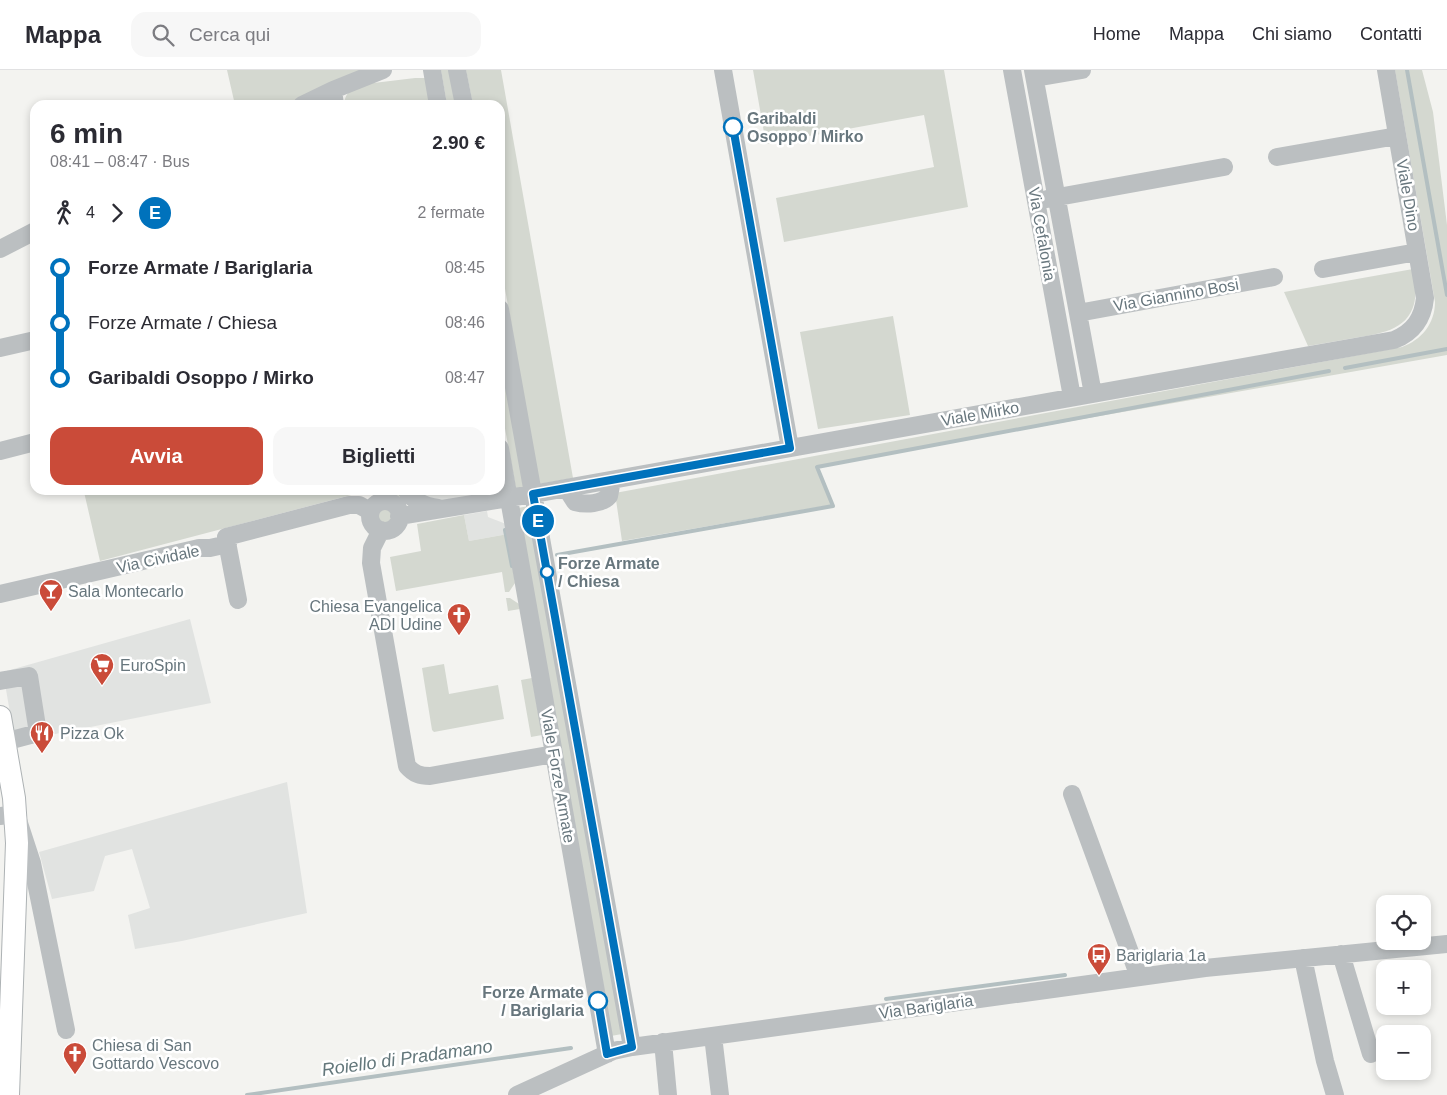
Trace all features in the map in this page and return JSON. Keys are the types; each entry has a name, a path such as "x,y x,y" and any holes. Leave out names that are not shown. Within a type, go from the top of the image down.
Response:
{"main road":[{"path":"0,717 4,742 8,815 17,843 9,900 6,958 5,1023 8,1095"}],"street":[{"path":"334,97 383,70"},
{"path":"432,70 437,100"},
{"path":"457,70 463,100"},
{"path":"723,70 790,448"},
{"name":"Via Cefalonia","path":"1012,70 1072,398"},
{"path":"1034,74 1082,70"},
{"name":"Viale Dino","path":"1386,70 1426,298 1420,320"},
{"name":"Via Cefalonia","path":"1034,74 1093,394"},
{"path":"1277,157 1397,136"},
{"path":"1036,201 1224,166"},
{"path":"0,249 30,234"},
{"path":"1323,268 1418,252"},
{"name":"Via Giannino Bosi","path":"1078,313 1274,278"},
{"name":"Viale Mirko","path":"533,494 1394,340 1408,333 1420,320"},
{"name":"Viale Forze Armate","path":"505,337 632,1047"},
{"path":"0,348 30,341"},
{"path":"0,450 30,443"},
{"name":"Viale Forze Armate","path":"505,476 607,1054"},
{"path":"399,516 533,494"},
{"path":"372,509 378,502 388,501 396,506 399,520 390,530 381,530 373,525 370,516 372,509 378,495"},
{"path":"410,495 419,502 431,507 446,509"},
{"path":"238,600 226,537 349,505 359,505 372,509"},
{"path":"381,530 372,548 370,563 407,766 412,772 420,776 430,776 554,754"},
{"name":"Via Cividale","path":"0,594 199,548 210,548 228,544"},
{"path":"0,680 29,676 38,732 4,742"},
{"path":"1072,794 1139,977"},
{"path":"8,815 32,863 66,1030"},
{"path":"9,900 41,912"},
{"name":"Via Bariglaria","path":"527,1093 607,1054 632,1047 1205,968 1447,944"},
{"path":"1341,954 1371,1054"},
{"path":"1303,958 1325,1061 1335,1095"},
{"path":"713,1036 720,1095"},
{"path":"663,1042 668,1095"}],"shaded area":[{"path":"227,70 364,70 300,100 234,100"},
{"path":"441,70 450,70 455,100 446,100"},
{"path":"466,70 501,70 573,478 539,484 505,289 505,100 472,100"},
{"path":"753,70 944,70 968,207 784,242 776,198 934,167 924,115 766,144"},
{"path":"1395,70 1422,70 1433,112 1447,225 1447,355 816,466 831,505 622,541 615,493 1402,347 1409,344 1421,335 1430,324 1435,302"},
{"path":"426,78 430,100 345,100 348,93 357,85"},
{"path":"1413,269 1415,295 1410,313 1398,326 1382,333 1308,346 1284,292"},
{"path":"893,316 910,415 818,429 800,332"},
{"path":"505,378 525,488 516,489 505,428"},
{"path":"85,495 351,495 100,561"},
{"path":"386,495 403,495 405,503"},
{"path":"422,495 480,495 446,503"},
{"path":"385,506 392,509 395,516 392,523 385,526 378,523 375,516 378,509"},
{"path":"529,506 622,1034 611,1036 518,508"},
{"path":"487,511 488,517 506,524 508,534 469,541 464,515"},
{"path":"464,515 469,541 508,534 515,583 509,592 505,592 502,572 396,591 390,557 421,551 417,524"},
{"path":"506,598 510,598 519,604 520,609 508,611"},
{"path":"190,619 211,703 15,742 3,672"},
{"path":"444,664 449,694 498,685 504,719 434,732 432,730 422,668"},
{"path":"532,678 542,735 531,737 521,680"},
{"path":"287,782 307,913 182,941 135,949 128,915 150,908 132,849 105,856 94,891 52,899 39,852"}],"waterway":[{"path":"1407,70 1447,295"},
{"path":"1345,368 1447,349"},
{"path":"557,555 833,506 817,467 1329,371"},
{"path":"505,530 512,566"},
{"name":"Roiello di Pradamano","path":"886,999 1065,975"},
{"name":"Roiello di Pradamano","path":"247,1095 571,1048"}],"bus line":[{"name":"E","path":"598,1001 607,1054 619,1049 632,1047 533,494 790,448 733,127"}],"place":[{"name":"Garibaldi Osoppo / Mirko","path":"733,127"},
{"name":"Forze Armate / Chiesa","path":"547,572"},
{"name":"Sala Montecarlo","path":"51,612"},
{"name":"Chiesa Evangelica ADI Udine","path":"459,636"},
{"name":"EuroSpin","path":"102,686"},
{"name":"Pizza Ok","path":"42,754"},
{"name":"Bariglaria 1a","path":"1099,976"},
{"name":"Forze Armate / Bariglaria","path":"598,1001"},
{"name":"Chiesa di San Gottardo Vescovo","path":"75,1075"}]}
